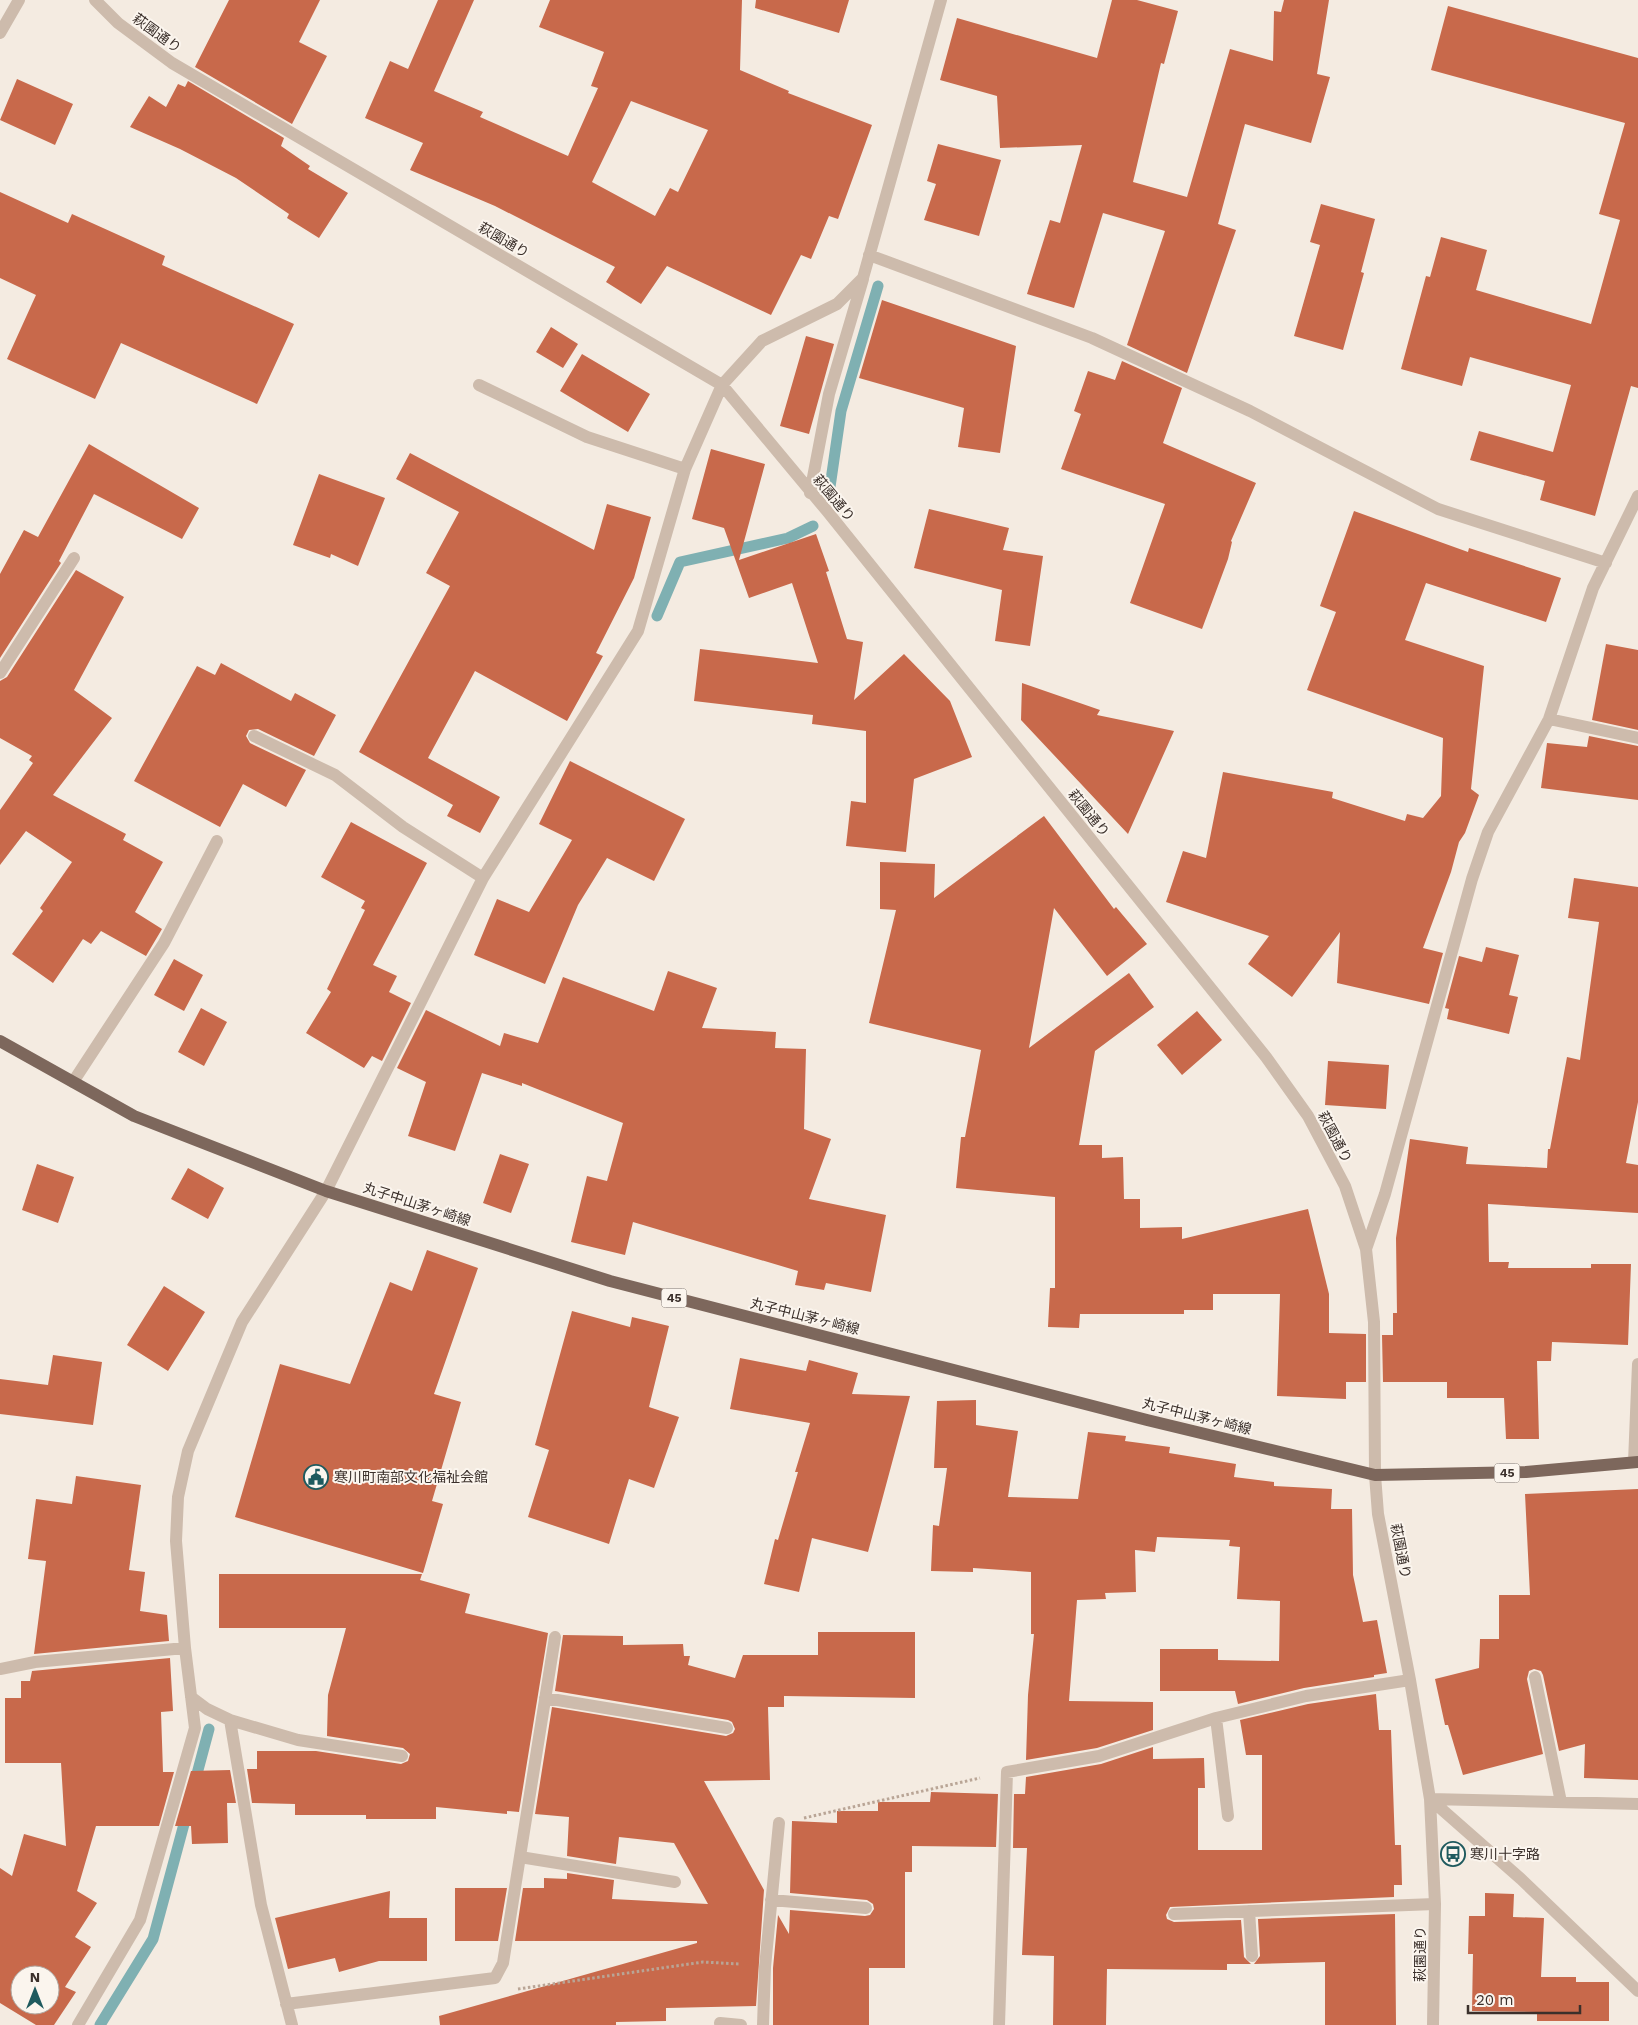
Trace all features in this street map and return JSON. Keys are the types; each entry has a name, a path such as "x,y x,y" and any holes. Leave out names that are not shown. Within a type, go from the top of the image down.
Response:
{"main road":[{"name":"丸子中山茅ヶ崎線","path":"0,1041 134,1116 326,1190 610,1281 1146,1420 1375,1475 1526,1472 1636,1462"}],"street":[{"path":"0,33 19,0"},
{"name":"萩園通り","path":"95,0 118,23 172,63 722,385 1266,1057 1308,1116 1345,1186 1366,1249 1374,1322 1375,1475 1378,1514 1410,1680 1430,1799 1435,1904 1433,2025"},
{"path":"810,493 829,394 941,0"},
{"path":"869,255 1092,338 1250,411 1438,510 1606,563"},
{"path":"78,2025 140,1920 195,1728 185,1648 176,1541 178,1497 188,1451 242,1322 326,1190 483,878 638,631 685,470 722,385 762,341 837,304 863,278"},
{"path":"479,385 587,437 685,470"},
{"path":"1366,1249 1384,1194 1472,879 1488,832 1549,719 1593,588 1638,496"},
{"path":"0,673 74,558"},
{"path":"1549,719 1638,738"},
{"path":"254,736 335,775 403,827 483,878"},
{"path":"73,1082 164,943 217,841"},
{"path":"1636,1462 1638,1364"},
{"path":"286,2004 495,1978 503,1963 555,1637"},
{"path":"0,1669 35,1662 185,1648"},
{"path":"1535,1677 1561,1802"},
{"path":"999,2025 1007,1772 1099,1756 1216,1718 1306,1696 1410,1680"},
{"path":"191,1697 207,1709 228,1720 298,1740 402,1756"},
{"path":"545,1698 727,1728"},
{"path":"1216,1718 1228,1816"},
{"path":"228,1720 260,1905 292,2025"},
{"path":"1430,1799 1638,1804"},
{"path":"1430,1799 1521,1879 1638,1991"},
{"path":"763,2025 765,1966 778,1824"},
{"path":"520,1857 675,1882"},
{"path":"771,1900 866,1908"},
{"path":"1174,1914 1435,1904"},
{"path":"1249,1911 1252,1956"},
{"path":"720,2023 741,2025"}],"path":[{"path":"778,1824 1007,1772"},
{"path":"495,1978 520,1990 703,1962 765,1966"}],"building":[{"path":"229,0 320,0 299,42 327,56 292,124 195,67"},
{"path":"438,0 474,0 434,91 483,112 480,117 568,156 598,88 591,86 604,52 539,27 550,0 742,0 740,70 789,91 788,93 872,125 838,219 829,216 811,259 801,255 771,315 667,266 641,304 606,282 615,267 495,206 410,170 423,143 365,118 390,61 408,69","holes":["631,101 708,130 678,192 670,188 655,216 592,182"]},
{"path":"756,0 849,0 839,33 755,8"},
{"path":"1112,0 1137,0 1178,11 1164,64 1161,63 1133,182 1187,197 1230,49 1273,61 1274,11 1281,12 1284,0 1329,0 1317,74 1330,77 1311,143 1245,124 1218,224 1236,230 1187,373 1127,345 1165,231 1103,213 1074,308 1027,294 1050,220 1060,223 1082,145 1000,148 997,96 940,80 957,18 1097,58"},
{"path":"1448,6 1638,58 1638,388 1631,386 1595,516 1540,500 1545,481 1470,460 1479,431 1553,452 1571,385 1470,357 1462,386 1401,369 1426,276 1430,277 1441,237 1487,250 1476,290 1591,324 1620,220 1599,214 1625,123 1431,70"},
{"path":"17,79 73,104 55,145 0,120"},
{"path":"188,81 284,138 281,146 310,166 308,169 348,193 319,238 287,218 289,214 236,178 180,149 130,127 149,96 166,107 178,84 185,87"},
{"path":"938,144 1001,160 979,236 924,220 936,184 927,181"},
{"path":"0,192 68,223 72,214 165,256 162,265 294,324 257,404 121,343 95,399 7,359 36,295 0,278"},
{"path":"1321,204 1375,219 1361,272 1364,273 1343,350 1294,336 1320,245 1310,242"},
{"path":"882,300 1016,346 1000,453 958,447 964,408 859,378"},
{"path":"551,327 578,344 563,368 536,352"},
{"path":"806,336 834,344 809,434 780,426"},
{"path":"582,354 650,394 628,432 560,391"},
{"path":"1122,361 1182,388 1163,443 1256,483 1231,541 1228,559 1202,629 1130,603 1165,504 1061,469 1081,414 1074,411 1088,371 1115,380"},
{"path":"89,444 199,508 182,539 94,494 59,561 61,563 0,658 0,574 24,530 38,537"},
{"path":"711,449 765,464 739,560 816,534 829,571 826,572 847,639 863,642 854,700 904,654 950,701 972,757 914,779 906,852 846,846 851,801 866,803 866,731 812,724 813,715 694,701 700,649 818,663 792,583 749,598 724,528 692,519"},
{"path":"410,453 594,550 607,504 651,517 634,578 596,653 603,656 567,721 475,671 428,758 500,797 480,833 447,816 453,805 359,752 450,586 426,573 459,512 396,479"},
{"path":"319,474 385,498 358,566 331,554 330,558 293,545"},
{"path":"929,509 1009,528 1003,550 1043,556 1030,646 995,641 1002,590 914,568"},
{"path":"1354,511 1468,552 1469,548 1561,578 1546,622 1426,583 1405,640 1484,666 1471,789 1479,795 1465,833 1459,842 1451,872 1423,948 1443,953 1429,1004 1337,983 1340,932 1292,997 1248,964 1269,936 1166,902 1183,851 1206,858 1223,772 1333,792 1332,798 1405,821 1407,814 1423,818 1441,796 1443,738 1307,690 1336,612 1320,606"},
{"path":"76,570 124,597 74,690 112,718 53,795 126,834 123,840 163,862 135,912 162,929 146,956 101,931 91,944 83,939 53,983 12,954 43,911 40,908 72,862 26,831 0,865 0,810 33,763 29,760 32,756 0,738 0,681 7,677"},
{"path":"1606,644 1638,650 1638,730 1592,720"},
{"path":"221,663 291,701 295,693 336,715 314,756 258,729 249,730 246,736 250,743 306,770 286,807 243,784 220,827 134,781 197,666 215,675"},
{"path":"1022,683 1100,710 1097,715 1174,731 1128,834 1021,720"},
{"path":"1589,736 1638,746 1638,800 1541,788 1547,743 1587,747"},
{"path":"570,761 685,819 654,881 607,858 578,905 545,984 474,955 497,899 529,912 572,840 539,824"},
{"path":"1044,816 1114,909 1116,907 1147,944 1107,976 1054,908 1029,1048 1129,973 1154,1007 1095,1051 1079,1145 1102,1145 1102,1158 1123,1157 1124,1199 1140,1199 1140,1228 1182,1227 1182,1239 1308,1209 1329,1294 1329,1333 1366,1334 1366,1382 1346,1382 1346,1399 1277,1396 1280,1294 1213,1294 1213,1310 1184,1310 1184,1314 1080,1314 1079,1328 1048,1327 1050,1288 1055,1288 1055,1197 956,1188 961,1137 965,1137 981,1050 869,1023 896,910 880,909 880,862 935,864 934,898"},
{"path":"351,822 427,863 373,965 397,976 389,992 411,1003 382,1061 372,1056 364,1068 306,1033 331,992 327,989 365,910 361,908 365,901 321,877"},
{"path":"1574,878 1638,887 1638,1102 1626,1163 1638,1165 1638,1213 1488,1204 1489,1262 1509,1262 1508,1268 1591,1268 1591,1264 1631,1264 1628,1345 1552,1342 1551,1361 1537,1361 1539,1439 1506,1439 1504,1398 1447,1398 1447,1382 1383,1382 1382,1335 1393,1335 1393,1313 1397,1313 1396,1238 1410,1139 1468,1147 1466,1164 1547,1168 1548,1149 1550,1149 1567,1057 1580,1060 1599,922 1568,918"},
{"path":"1486,947 1519,955 1509,995 1518,997 1509,1034 1447,1019 1449,1009 1445,1008 1459,956 1482,962"},
{"path":"174,959 203,975 184,1011 154,995"},
{"path":"668,971 717,988 702,1028 776,1032 775,1048 806,1049 804,1129 831,1139 809,1199 886,1215 871,1292 826,1283 824,1290 795,1285 798,1271 633,1222 625,1255 571,1242 587,1176 607,1181 623,1123 522,1083 522,1086 482,1073 455,1151 408,1136 426,1082 397,1068 426,1010 500,1046 504,1033 538,1043 563,977 654,1011"},
{"path":"201,1008 227,1022 204,1066 178,1052"},
{"path":"1197,1011 1222,1040 1182,1075 1157,1045"},
{"path":"1328,1061 1389,1065 1386,1109 1325,1105"},
{"path":"500,1154 529,1164 511,1213 483,1203"},
{"path":"37,1164 74,1177 58,1223 22,1210"},
{"path":"188,1168 224,1188 208,1219 171,1199"},
{"path":"427,1250 478,1268 434,1394 461,1402 432,1501 443,1504 423,1573 235,1517 280,1364 350,1384 390,1282 412,1291"},
{"path":"164,1286 205,1312 168,1371 127,1345"},
{"path":"572,1311 630,1327 632,1317 669,1326 649,1407 679,1417 654,1488 629,1479 609,1544 528,1517 549,1450 535,1445"},
{"path":"53,1355 102,1362 93,1425 0,1414 0,1379 48,1385"},
{"path":"740,1358 806,1371 809,1360 858,1373 852,1394 910,1396 868,1552 812,1538 799,1592 764,1584 775,1539 778,1540 798,1472 795,1472 810,1423 730,1409"},
{"path":"976,1400 976,1425 1018,1431 1008,1497 1078,1499 1088,1432 1126,1436 1125,1441 1170,1447 1169,1453 1236,1464 1234,1477 1274,1482 1274,1486 1332,1489 1331,1509 1352,1509 1353,1575 1363,1622 1377,1620 1387,1673 1374,1675 1374,1677 1304,1688 1238,1704 1235,1691 1160,1691 1160,1649 1218,1649 1218,1660 1279,1661 1280,1601 1237,1599 1240,1547 1229,1546 1230,1540 1157,1537 1155,1552 1135,1550 1136,1592 1105,1593 1106,1599 1077,1600 1069,1701 1153,1702 1153,1730 1097,1748 1026,1760 1028,1695 1034,1634 1031,1634 1031,1572 973,1568 973,1572 931,1571 933,1525 939,1526 947,1468 934,1468 937,1401"},
{"path":"76,1476 141,1485 129,1570 145,1572 140,1611 167,1615 169,1641 34,1654 46,1561 28,1559 36,1499 72,1504"},
{"path":"1638,1489 1638,1780 1584,1778 1585,1744 1559,1751 1543,1675 1541,1671 1534,1669 1529,1671 1527,1679 1543,1754 1463,1775 1448,1725 1445,1725 1435,1679 1479,1668 1480,1639 1499,1639 1499,1595 1530,1595 1525,1494"},
{"path":"219,1574 422,1574 420,1580 470,1594 465,1613 548,1633 519,1812 507,1811 507,1814 436,1807 436,1819 366,1819 366,1815 295,1815 295,1804 252,1803 247,1769 257,1769 257,1751 316,1751 401,1764 408,1761 410,1754 403,1748 327,1736 328,1695 346,1628 219,1628"},
{"path":"818,1632 915,1632 915,1698 784,1696 784,1707 768,1707 770,1780 704,1781 764,1890 756,2006 666,2008 666,2021 616,2022 616,2025 440,2025 439,2016 697,1943 697,1941 515,1941 523,1888 544,1888 544,1878 567,1879 567,1873 614,1880 612,1899 708,1904 674,1843 619,1837 616,1864 567,1856 569,1817 535,1814 552,1707 726,1736 733,1733 735,1729 732,1722 728,1720 555,1691 563,1635 623,1636 623,1645 683,1644 684,1656 690,1656 688,1665 735,1678 743,1655 818,1655"},
{"path":"170,1658 173,1711 161,1712 163,1772 174,1772 159,1826 96,1826 77,1891 97,1903 75,1937 91,1947 65,1987 76,1992 54,2025 36,2025 20,2015 60,2015 60,1965 10,1965 10,2009 0,2003 0,1868 12,1876 24,1834 66,1846 61,1763 5,1763 5,1698 21,1698 21,1681 30,1681 32,1671"},
{"path":"1376,1694 1379,1730 1391,1730 1395,1845 1401,1845 1402,1885 1394,1885 1394,1897 1170,1907 1166,1915 1167,1919 1174,1922 1241,1920 1244,1957 1251,1964 1227,1964 1227,1970 1107,1969 1106,2025 1053,2025 1054,1956 1022,1955 1027,1848 1013,1848 1014,1794 1025,1794 1026,1777 1101,1764 1153,1747 1153,1759 1204,1758 1205,1788 1198,1788 1198,1850 1262,1850 1262,1755 1246,1755 1240,1720 1308,1704"},
{"path":"230,1770 236,1803 227,1803 228,1843 192,1844 191,1826 175,1826 191,1771"},
{"path":"931,1792 998,1794 996,1847 912,1846 912,1872 905,1872 905,1968 869,1968 869,2025 773,2025 773,1968 778,1915 789,1934 790,1910 865,1916 870,1915 874,1909 873,1904 867,1900 790,1893 792,1821 837,1823 837,1811 878,1811 878,1802 930,1802"},
{"path":"455,1888 507,1888 498,1941 455,1941"},
{"path":"390,1891 389,1918 427,1918 427,1961 379,1961 339,1972 335,1958 288,1969 275,1918"},
{"path":"1485,1893 1514,1894 1513,1917 1544,1918 1541,1977 1576,1977 1576,1982 1609,1982 1609,2021 1537,2021 1537,2012 1472,2011 1473,1954 1468,1954 1469,1916 1485,1916"},
{"path":"1395,1914 1396,2025 1325,2025 1325,1962 1254,1964 1260,1956 1258,1919"}],"waterway":[{"path":"830,487 841,411 878,286"},
{"path":"657,616 680,562 788,538 813,526"},
{"path":"194,1785 209,1729"},
{"path":"100,2025 153,1939 187,1813"}],"place":[{"name":"寒川町南部文化福祉会館","path":"316,1477"},
{"name":"寒川十字路","path":"1453,1854"}]}
